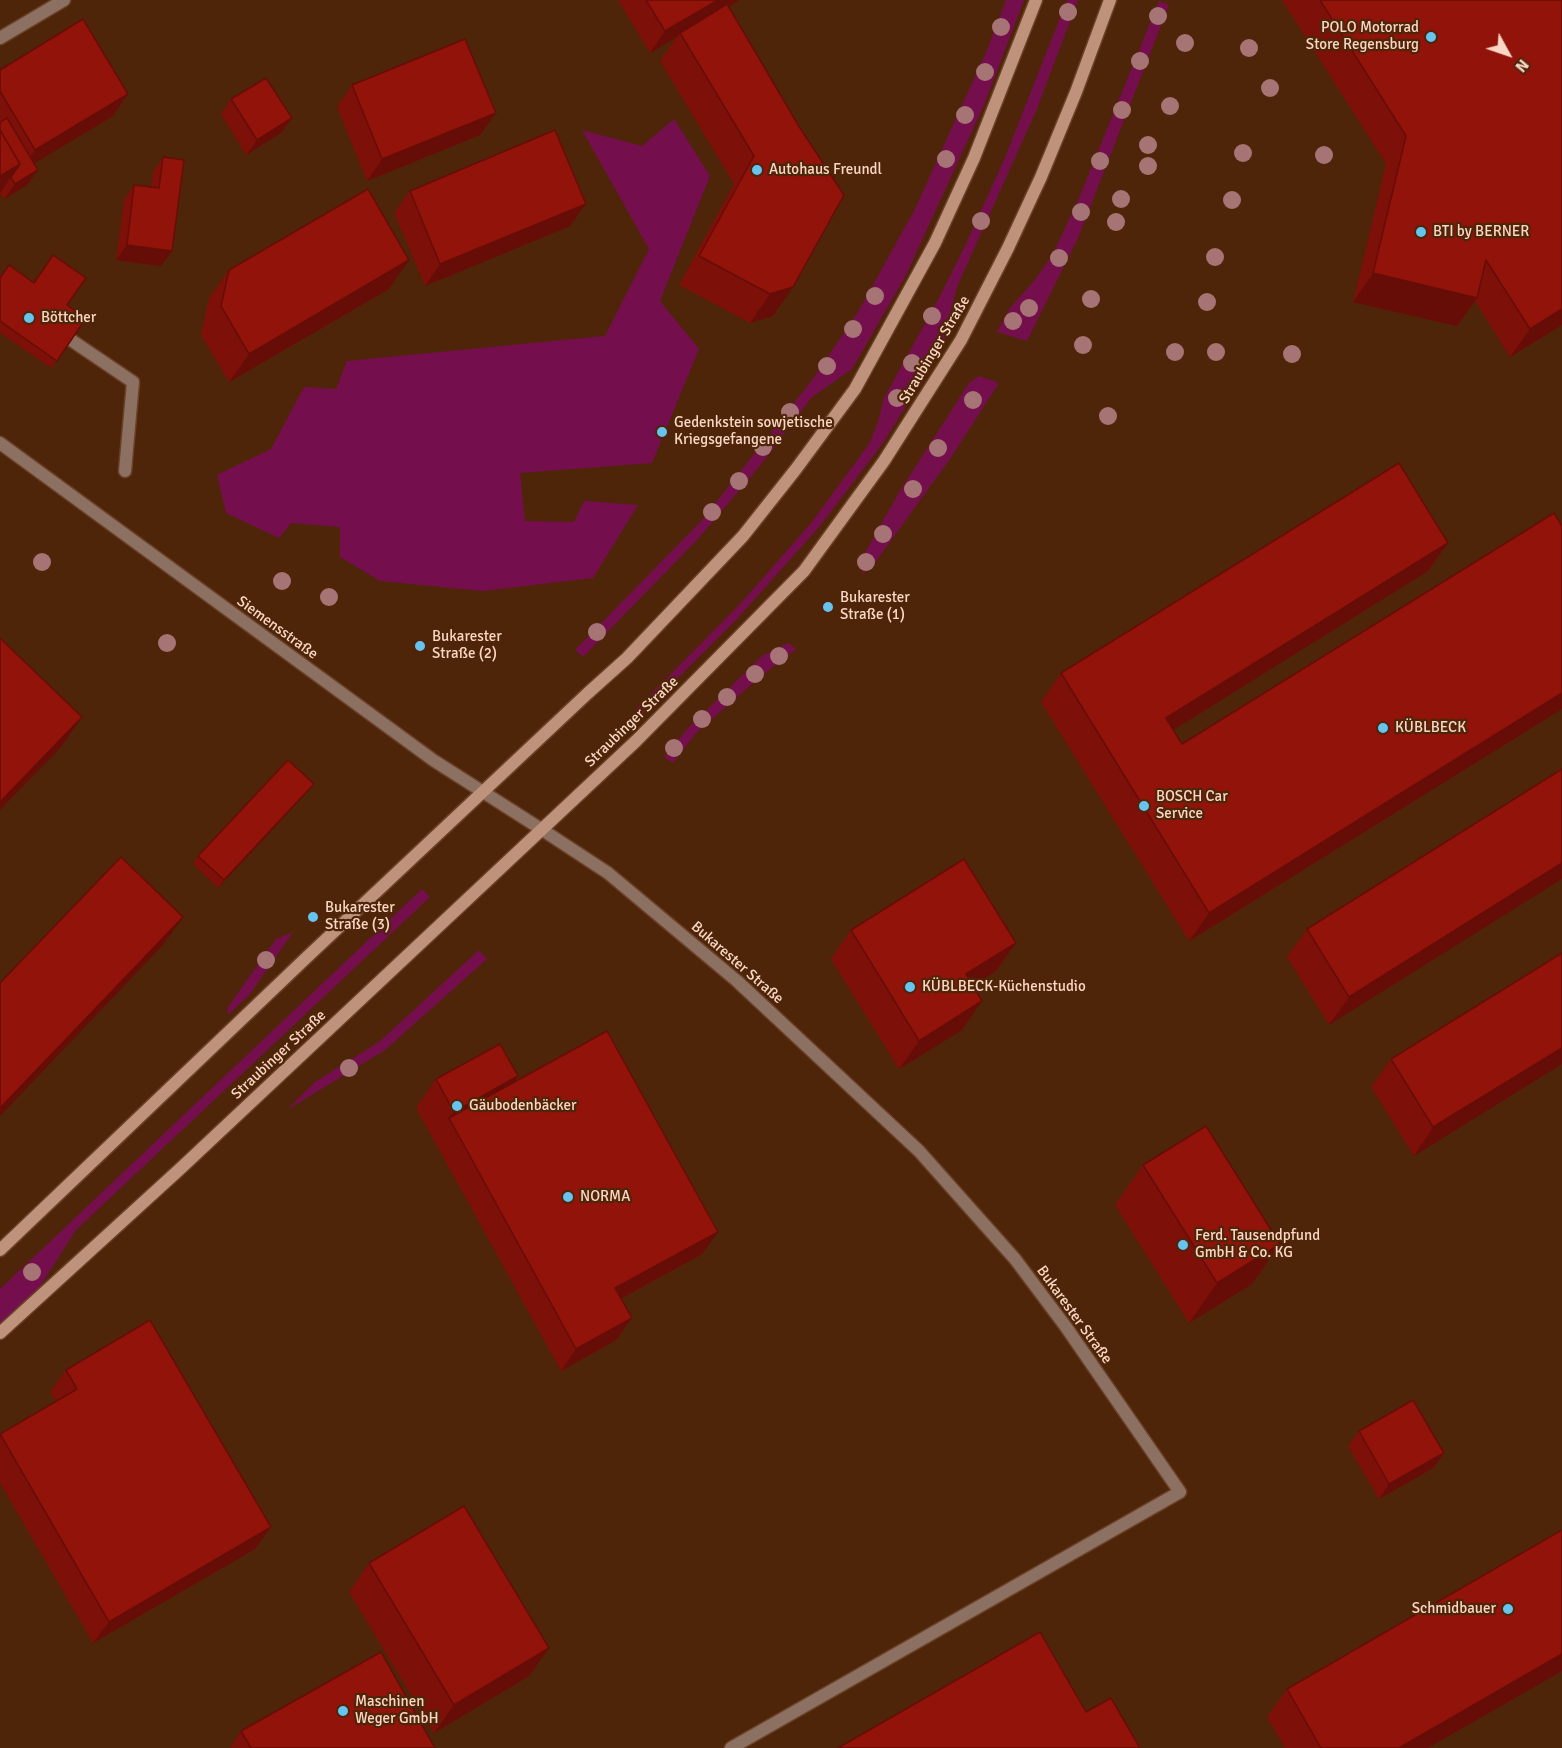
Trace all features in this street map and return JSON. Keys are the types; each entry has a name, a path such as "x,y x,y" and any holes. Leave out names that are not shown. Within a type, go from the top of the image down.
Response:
{"main road":[{"path":"0,1250 297,966 627,658 743,536 855,389 935,243 974,158 1036,0"},
{"name":"Straubinger Straße","path":"0,1333 636,741 804,571 884,461 961,340 1041,177 1110,0"}],"street":[{"path":"0,38 64,0"},
{"path":"71,340 133,382 125,471"},
{"name":"Siemensstraße","path":"0,443 414,747 541,829"},
{"name":"Bukarester Straße","path":"541,829 608,873 737,981 918,1151 1015,1259 1066,1327 1180,1492 731,1748"}],"shaded area":[{"path":"1006,0 1024,0 984,105 906,275 852,369 811,398 763,462 699,538 583,657 575,650 703,519 812,380 858,312 915,209 987,50"},
{"path":"1067,0 1078,0 1037,109 957,287 944,344 883,443 820,526 737,619 641,715 636,709 741,603 811,523 869,444 884,398 940,296 1004,160"},
{"path":"1159,1 1169,5 1078,238 1027,341 997,332 1010,308 1034,281 1053,254 1079,198"},
{"path":"674,119 710,176 660,301 699,349 652,463 520,473 525,521 574,522 584,501 638,505 593,578 483,591 380,581 340,557 340,527 291,523 279,538 226,513 217,475 271,449 304,387 336,389 347,361 605,336 649,249 582,130 642,146"},
{"path":"979,376 999,383 950,459 874,564 863,574 861,560 898,494 969,383"},
{"path":"788,643 796,649 696,733 673,763 664,757 688,728 762,656"},
{"path":"422,889 430,897 76,1230 39,1288 0,1323 0,1289"},
{"path":"293,932 250,994 227,1014 228,1007 276,939"},
{"path":"479,950 487,959 385,1050 287,1110 315,1082 379,1042"}],"building":[{"path":"646,0 718,0 665,31"},
{"path":"1320,0 1562,0 1562,309 1530,329 1486,260 1477,298 1373,273 1406,136"},
{"name":"Autohaus Freundl","path":"727,4 800,128 844,195 793,287 770,294 699,256 754,156 680,33"},
{"path":"83,19 128,94 35,150 0,91 0,70"},
{"path":"465,39 496,113 382,159 352,85"},
{"path":"266,78 292,118 257,140 231,99"},
{"path":"7,118 38,170 15,184 11,177 20,164 0,130 0,122"},
{"path":"0,130 20,164 0,176"},
{"path":"555,130 586,204 440,264 410,191"},
{"path":"163,157 184,160 172,251 127,245 134,185 159,188"},
{"path":"368,189 409,260 249,354 221,306 229,270"},
{"path":"53,255 86,278 67,305 86,318 57,361 0,321 0,278 9,265 34,283"},
{"name":"KÜBLBECK","path":"1399,463 1448,543 1166,718 1182,744 1554,513 1562,526 1562,693 1209,913 1061,673"},
{"path":"0,638 82,717 0,802"},
{"path":"288,760 314,784 224,880 198,856"},
{"path":"1562,769 1562,863 1349,997 1307,929"},
{"path":"121,857 183,917 0,1108 0,983"},
{"name":"KÜBLBECK-Küchenstudio","path":"964,859 1016,943 966,974 982,1001 919,1041 851,930"},
{"path":"1562,953 1562,1048 1433,1127 1391,1059"},
{"name":"NORMA","path":"607,1031 718,1232 615,1288 632,1318 576,1349 449,1118"},
{"path":"500,1044 518,1076 454,1112 436,1079"},
{"path":"1206,1126 1280,1244 1217,1283 1143,1165"},
{"path":"150,1320 271,1527 109,1622 0,1434 77,1389 66,1370"},
{"path":"1413,1400 1444,1453 1389,1484 1359,1431"},
{"path":"464,1506 549,1648 454,1705 369,1563"},
{"name":"Schmidbauer","path":"1562,1530 1562,1654 1399,1748 1321,1748 1287,1689"},
{"path":"1040,1632 1086,1712 1111,1698 1140,1748 838,1748"},
{"name":"Maschinen Weger GmbH","path":"381,1652 435,1748 251,1748 241,1731"}],"place":[{"name":"POLO Motorrad Store Regensburg","path":"1431,37"},
{"name":"Autohaus Freundl","path":"757,170"},
{"name":"BTI by BERNER","path":"1421,232"},
{"name":"Böttcher","path":"29,318"},
{"name":"Gedenkstein sowjetische Kriegsgefangene","path":"662,432"},
{"name":"Bukarester Straße (1)","path":"828,607"},
{"name":"Bukarester Straße (2)","path":"420,646"},
{"name":"KÜBLBECK","path":"1383,728"},
{"name":"BOSCH Car Service","path":"1144,806"},
{"name":"Bukarester Straße (3)","path":"313,917"},
{"name":"KÜBLBECK-Küchenstudio","path":"910,987"},
{"name":"Gäubodenbäcker","path":"457,1106"},
{"name":"NORMA","path":"568,1197"},
{"name":"Ferd. Tausendpfund GmbH & Co. KG","path":"1183,1245"},
{"name":"Schmidbauer","path":"1508,1609"},
{"name":"Maschinen Weger GmbH","path":"343,1711"}]}
